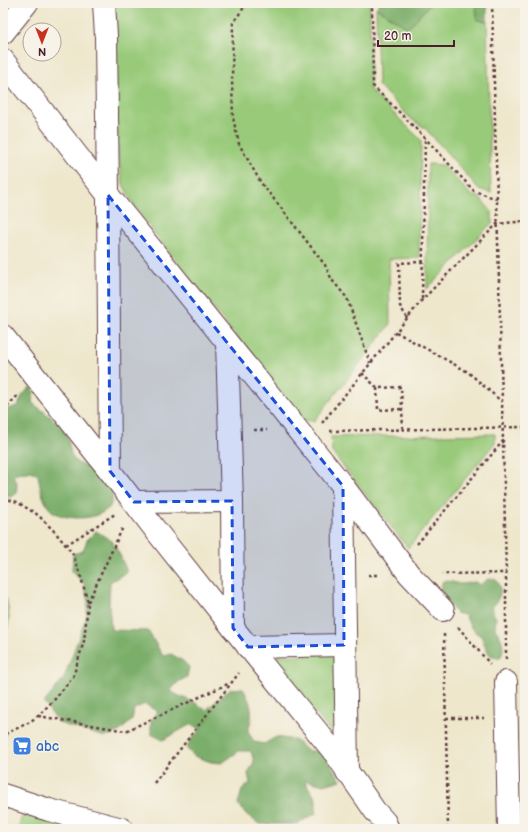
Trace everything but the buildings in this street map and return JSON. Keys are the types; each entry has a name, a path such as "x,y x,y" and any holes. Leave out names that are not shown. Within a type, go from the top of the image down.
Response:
{"street":[{"path":"3,33 27,3"},
{"path":"104,3 106,36 110,471"},
{"path":"3,60 108,195 227,343 307,431 343,486 405,568 443,610"},
{"path":"3,336 251,651 334,752 375,811 385,822 388,829"},
{"path":"227,343 232,501 233,628"},
{"path":"343,486 344,645 347,772"},
{"path":"134,502 232,501"},
{"path":"251,651 344,645"},
{"path":"506,682 509,829"},
{"path":"3,795 50,810 122,829"}],"path":[{"path":"247,3 233,23 233,118 239,144 261,183 325,265 332,280 347,298 370,363"},
{"path":"376,3 372,7 373,86 474,191 497,200"},
{"path":"492,3 503,428 506,574 506,682"},
{"path":"422,300 424,138"},
{"path":"307,431 362,373 422,300 497,224 525,221"},
{"path":"407,318 400,306 399,263 422,262"},
{"path":"396,332 468,372 502,402"},
{"path":"362,373 377,388 378,410 402,409"},
{"path":"377,388 401,387 403,429"},
{"path":"230,429 307,431 525,427"},
{"path":"405,568 503,441"},
{"path":"3,498 17,502 38,515 66,545 73,554 88,603"},
{"path":"66,545 134,502"},
{"path":"3,735 30,722 38,716 55,699 72,677 84,642 88,603 134,502"},
{"path":"344,576 405,568 506,574"},
{"path":"443,610 506,682"},
{"path":"443,610 448,827"},
{"path":"154,783 230,683 251,651"},
{"path":"38,716 126,731 230,683"},
{"path":"446,718 506,718"},
{"path":"3,749 7,733"}],"highlighted area":[{"path":"108,195 343,486 344,645 248,647 233,628 232,501 134,502 110,471"}],"green space":[{"path":"115,3 372,3 370,6 370,90 421,140 419,258 389,259 390,325 314,421 303,420 179,265 134,206 123,184 118,155"},
{"path":"380,3 431,3 408,28 376,8"},
{"path":"431,3 476,3 477,20 487,21 491,193 479,189 425,128 411,119 378,85 376,8 408,28"},
{"path":"476,3 487,3 487,21 477,20"},
{"path":"428,164 443,165 472,196 479,197 492,212 492,223 427,289"},
{"path":"30,387 34,392 32,403 52,418 65,432 74,460 81,465 103,475 110,484 113,494 112,500 110,507 102,513 92,517 72,518 53,512 45,500 38,475 31,471 17,473 13,476 17,483 16,494 10,497 3,495 3,413 7,409 18,406 22,396"},
{"path":"495,434 495,443 408,548 332,452 331,437"},
{"path":"96,531 112,541 127,572 110,582 109,604 111,630 148,631 163,656 171,654 183,661 189,667 187,677 178,682 170,691 206,710 230,689 243,688 251,709 251,718 248,731 254,742 264,744 276,737 295,740 308,751 321,751 341,780 324,785 304,780 316,799 316,813 297,824 259,824 246,814 238,804 242,790 250,783 248,774 254,762 251,751 239,751 222,763 211,762 194,756 187,749 190,740 201,729 191,724 163,740 151,734 151,721 158,712 145,704 134,709 132,720 120,731 105,737 59,723 44,703 64,678 86,618 88,603 84,584 72,571 73,554 83,551 87,540"},
{"path":"488,579 495,579 500,587 500,594 491,609 496,618 495,629 500,636 503,647 500,658 496,658 489,654 481,636 471,627 465,615 456,613 441,594 441,586 443,581 462,584 476,582 480,585"},
{"path":"3,593 8,603 9,622 3,638"},
{"path":"331,654 336,656 339,742 269,656"},
{"path":"24,815 67,829 18,829 22,816"}],"place":[{"name":"abc","path":"22,746"}]}
